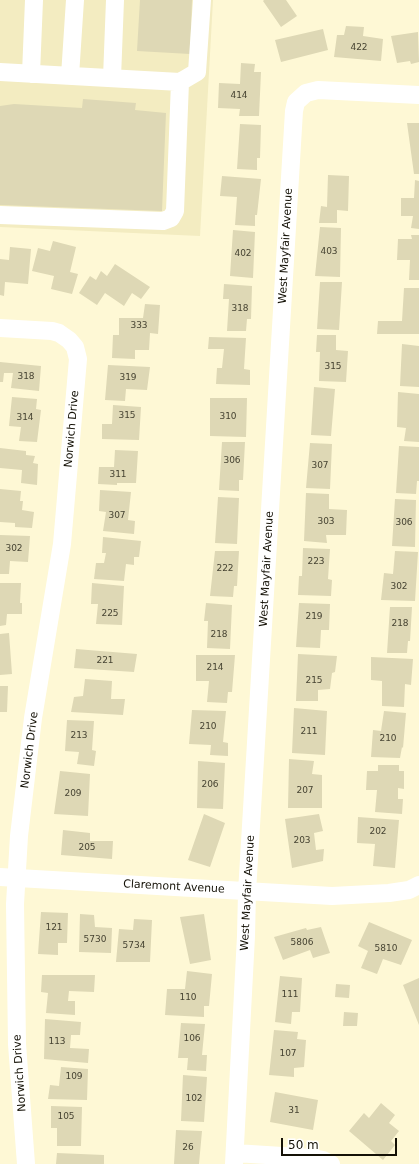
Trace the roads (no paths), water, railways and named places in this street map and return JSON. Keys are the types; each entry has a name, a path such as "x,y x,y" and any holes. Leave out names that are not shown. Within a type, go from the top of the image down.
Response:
{"street":[{"path":"31,74 34,0"},
{"path":"70,76 75,0"},
{"path":"112,78 115,0"},
{"path":"0,72 180,82 197,72 202,0"},
{"path":"0,215 163,221 171,218 175,211 180,82"},
{"name":"West Mayfair Avenue","path":"234,1158 247,892 294,110 296,102 306,92 318,90 419,95"},
{"name":"Norwich Drive","path":"0,328 52,331 59,333 69,340 75,347 78,359 62,544 33,718 19,836 8,877 15,904 17,1044 26,1164"},
{"name":"Claremont Avenue","path":"8,877 332,896 389,893 409,890 419,885"},
{"path":"234,1158 313,1158 323,1160 331,1164"}]}
